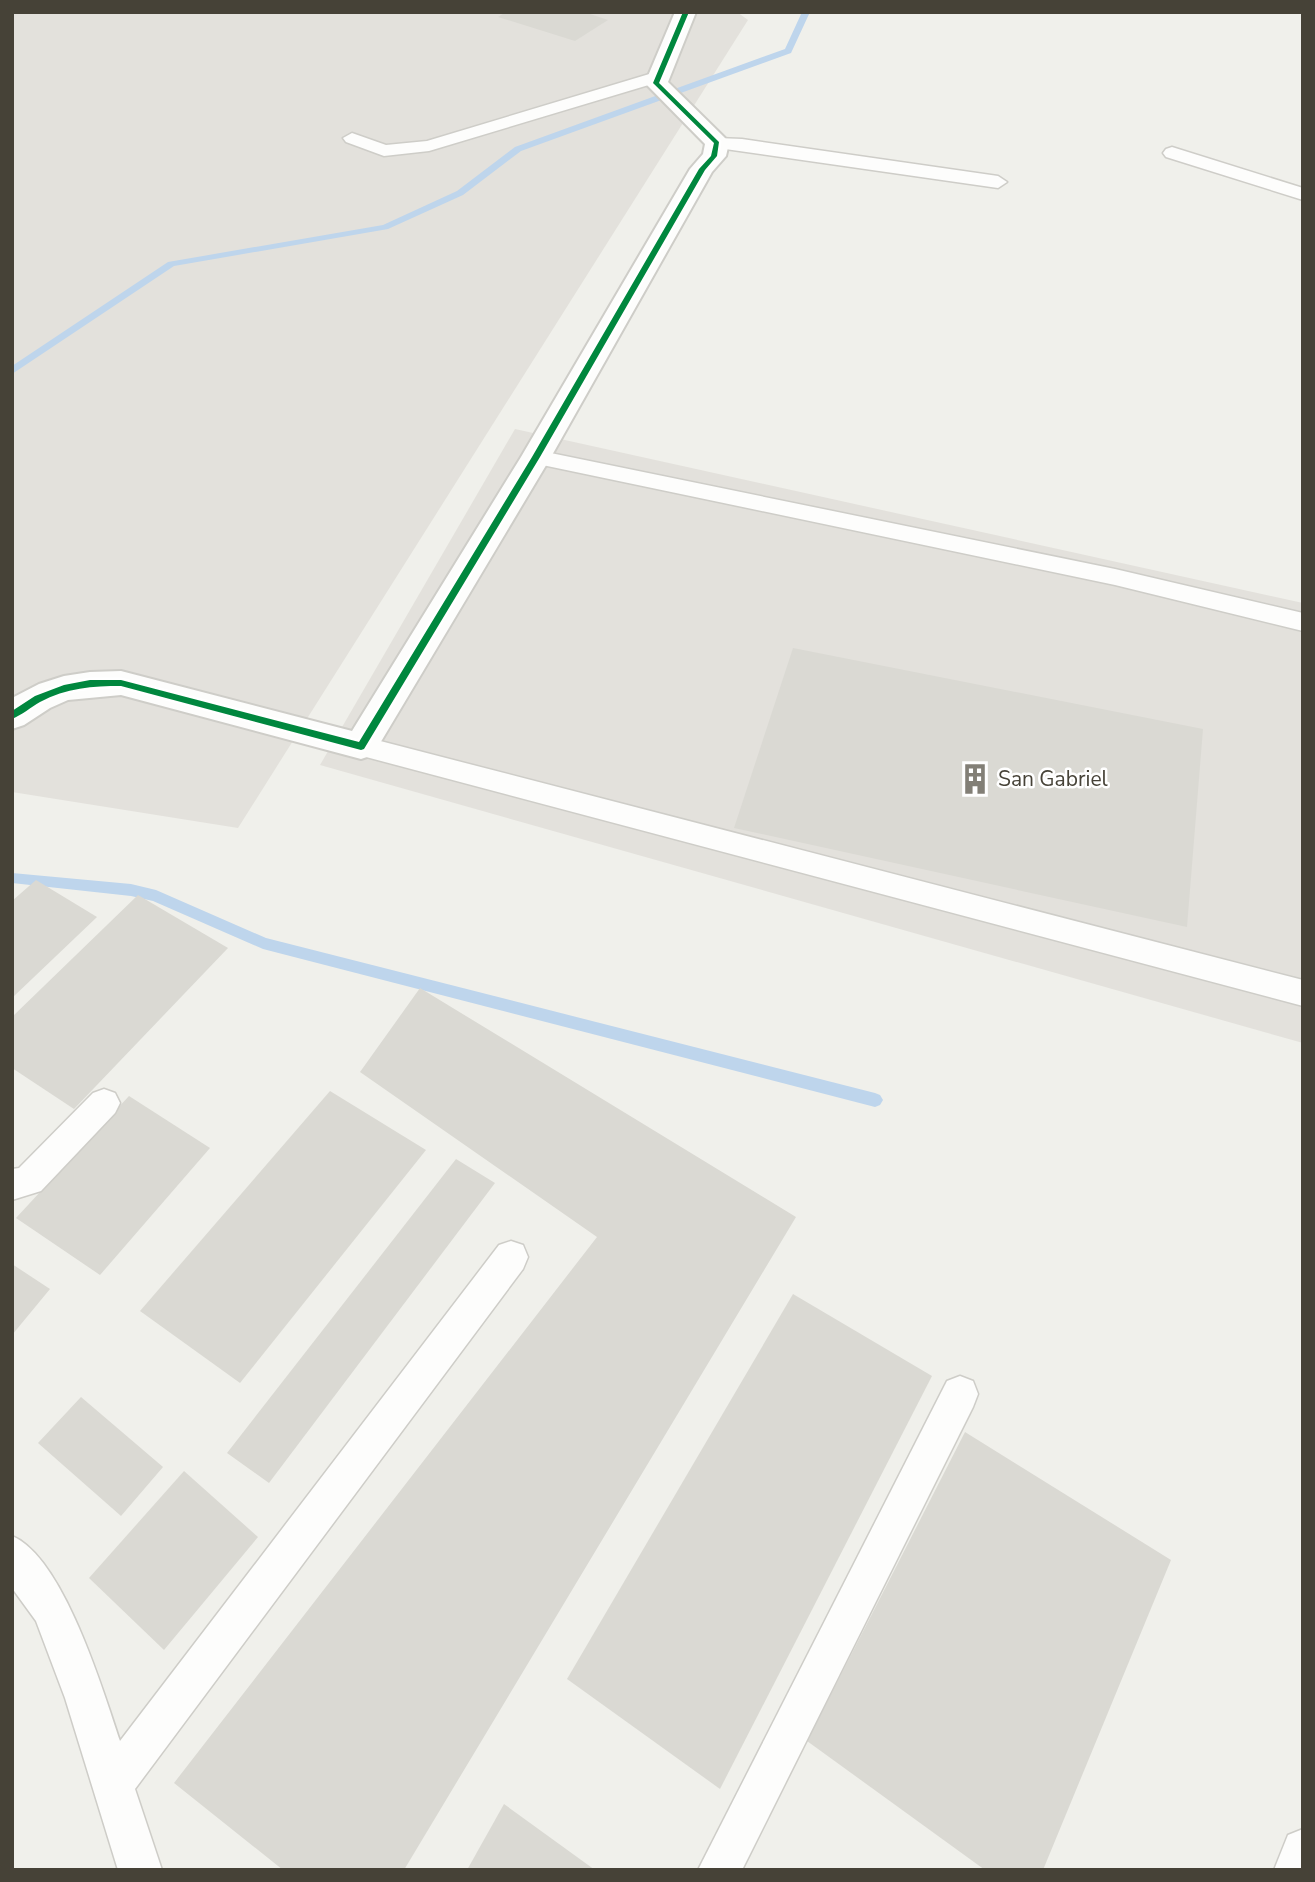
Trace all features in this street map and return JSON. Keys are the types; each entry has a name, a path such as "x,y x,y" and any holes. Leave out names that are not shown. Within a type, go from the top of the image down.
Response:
{"street":[{"path":"12,716 53,691 86,682 121,682 360,746 536,457 702,169 714,156 717,143 661,87 686,12"}],"lane":[{"path":"352,138 384,151 429,146 661,87"},
{"path":"717,143 742,144 998,182"},
{"path":"1172,153 1303,194"},
{"path":"536,457 1115,577 1303,622"},
{"path":"360,746 1303,993"},
{"path":"12,1185 29,1180 104,1103"},
{"path":"113,1784 510,1257"},
{"path":"719,1870 960,1394"},
{"path":"12,1555 51,1609 113,1784 140,1870"},
{"path":"1296,1870 1303,1850"}],"shaded area":[{"path":"12,12 737,12 748,20 238,828 12,792"},
{"path":"515,429 1303,603 1303,1043 320,765"}],"building":[{"path":"506,12 584,12 608,20 575,41 498,17"},
{"name":"San Gabriel","path":"793,648 1203,729 1187,927 734,828"},
{"path":"36,880 97,917 12,998 12,901"},
{"path":"138,895 228,948 74,1109 12,1068 12,1017"},
{"path":"420,988 796,1217 404,1870 283,1870 174,1783 597,1237 360,1072"},
{"path":"330,1091 426,1150 240,1383 140,1311"},
{"path":"129,1096 210,1148 100,1275 16,1218"},
{"path":"456,1159 495,1183 269,1483 227,1453"},
{"path":"12,1264 50,1289 12,1335"},
{"path":"793,1294 932,1376 720,1789 567,1679"},
{"path":"81,1397 163,1467 121,1516 38,1443"},
{"path":"965,1432 1171,1560 1043,1870 985,1870 807,1741"},
{"path":"184,1471 258,1537 164,1650 89,1578"},
{"path":"504,1804 595,1870 467,1870"}],"waterway":[{"path":"12,371 171,264 385,227 460,193 518,149 788,51 806,12"},
{"path":"12,878 131,890 156,896 263,943 875,1100"}],"cycle path":[{"path":"12,716 38,699 64,689 90,684 121,683 361,746 536,457 702,169 714,156 717,143 656,83 686,12"}],"place":[{"name":"San Gabriel","path":"975,779"}]}
